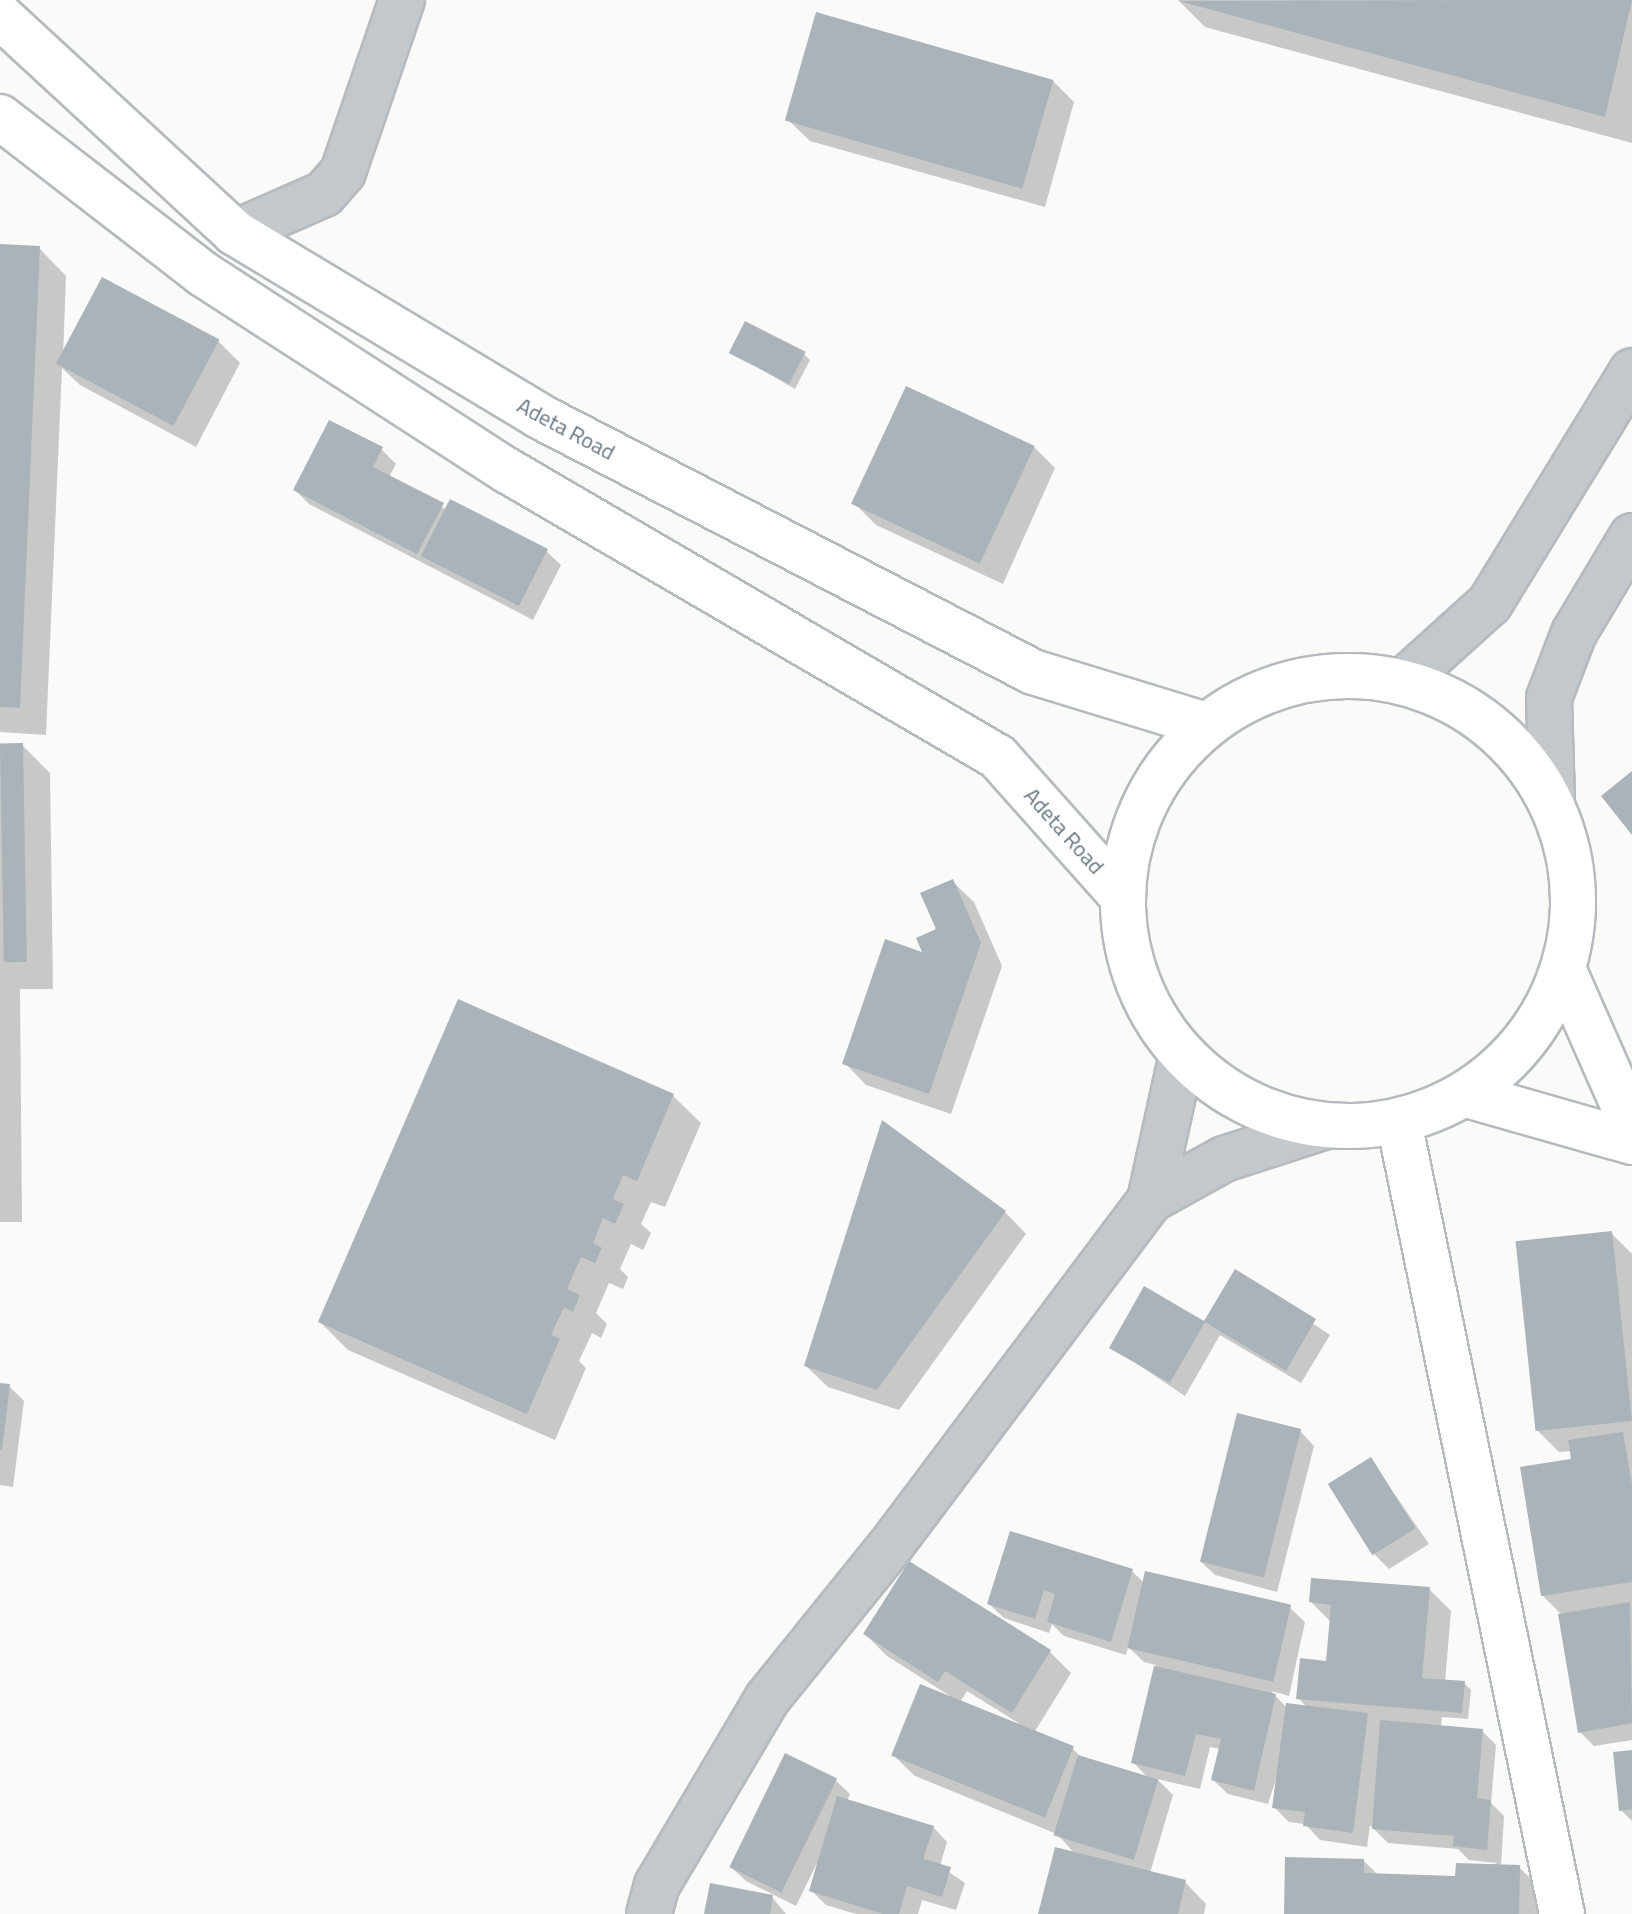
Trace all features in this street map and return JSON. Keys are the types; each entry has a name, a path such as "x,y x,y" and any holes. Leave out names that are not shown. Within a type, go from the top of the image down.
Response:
{"main road":[{"name":"Adeta Road","path":"0,16 235,233 539,416 1033,672 1203,724"},
{"name":"Adeta Road","path":"0,117 203,274 508,471 998,757 1121,895"},
{"path":"1299,677 1406,679 1495,727 1552,800 1575,883 1564,971 1522,1047 1467,1095 1399,1122 1323,1127 1251,1106 1182,1055 1136,980 1121,895 1140,811 1203,724 1299,677"},
{"path":"1564,971 1632,1125"},
{"path":"1467,1095 1632,1142"},
{"path":"1399,1122 1562,1914"}],"street":[{"path":"235,233 324,194 343,172 402,0"},
{"path":"1406,679 1490,603 1632,371"},
{"path":"1552,800 1549,698 1574,633 1632,536"},
{"path":"1150,1200 1182,1055"},
{"path":"649,1914 657,1885 767,1699 889,1548 1150,1200 1224,1159 1323,1127"}],"building":[{"path":"1632,0 1605,117 1179,1"},
{"path":"816,12 1053,80 1022,189 785,121"},
{"path":"0,244 40,246 20,708 0,707"},
{"path":"102,277 219,339 173,426 56,364"},
{"path":"745,321 806,352 789,384 729,353"},
{"path":"906,386 1035,446 980,564 851,504"},
{"path":"329,420 383,447 373,467 444,503 417,554 293,490"},
{"path":"450,499 548,549 519,606 421,556"},
{"path":"0,743 23,743 27,962 4,962"},
{"path":"1632,771 1632,835 1601,796"},
{"path":"953,879 981,943 929,1094 842,1064 885,939 922,952 916,938 936,929 920,893"},
{"path":"458,999 674,1094 637,1181 623,1175 613,1199 624,1204 615,1224 603,1218 593,1243 602,1248 595,1263 581,1257 567,1289 580,1295 573,1312 564,1307 551,1335 560,1339 527,1414 318,1322"},
{"path":"882,1120 1006,1211 877,1390 804,1366"},
{"path":"1612,1231 1632,1421 1535,1431 1516,1241"},
{"path":"1235,1269 1316,1319 1286,1371 1205,1322 1170,1383 1109,1348 1144,1286 1204,1321"},
{"path":"0,1383 10,1384 2,1450 0,1450"},
{"path":"1237,1413 1301,1429 1264,1577 1200,1561"},
{"path":"1623,1432 1632,1485 1632,1582 1541,1596 1520,1467 1571,1459 1568,1440"},
{"path":"1371,1457 1416,1528 1372,1555 1328,1484"},
{"path":"1010,1531 1133,1569 1111,1642 1047,1622 1055,1594 1044,1590 1035,1619 987,1604"},
{"path":"909,1561 1051,1650 1012,1713 945,1671 938,1682 863,1634"},
{"path":"1145,1571 1291,1605 1273,1682 1127,1648"},
{"path":"1311,1578 1430,1587 1422,1678 1465,1681 1462,1713 1296,1699 1300,1658 1326,1661 1331,1605 1309,1602"},
{"path":"1630,1602 1632,1723 1578,1733 1558,1614"},
{"path":"1154,1666 1276,1694 1254,1791 1211,1780 1221,1739 1196,1734 1185,1776 1131,1763"},
{"path":"920,1684 1074,1746 1045,1818 891,1755"},
{"path":"1286,1703 1368,1713 1353,1833 1303,1826 1305,1812 1272,1808"},
{"path":"1380,1720 1483,1729 1477,1798 1491,1800 1487,1850 1453,1846 1454,1836 1372,1829"},
{"path":"1632,1750 1632,1809 1619,1811 1613,1752"},
{"path":"785,1753 837,1778 781,1893 729,1867"},
{"path":"1078,1755 1158,1780 1134,1860 1053,1835"},
{"path":"837,1796 934,1826 923,1859 951,1867 942,1897 907,1886 899,1914 883,1914 809,1891"},
{"path":"1055,1847 1186,1880 1178,1914 1038,1914"},
{"path":"1285,1857 1364,1859 1364,1873 1455,1876 1456,1863 1520,1865 1519,1914 1284,1914"},
{"path":"710,1883 773,1895 770,1914 704,1914"}]}
